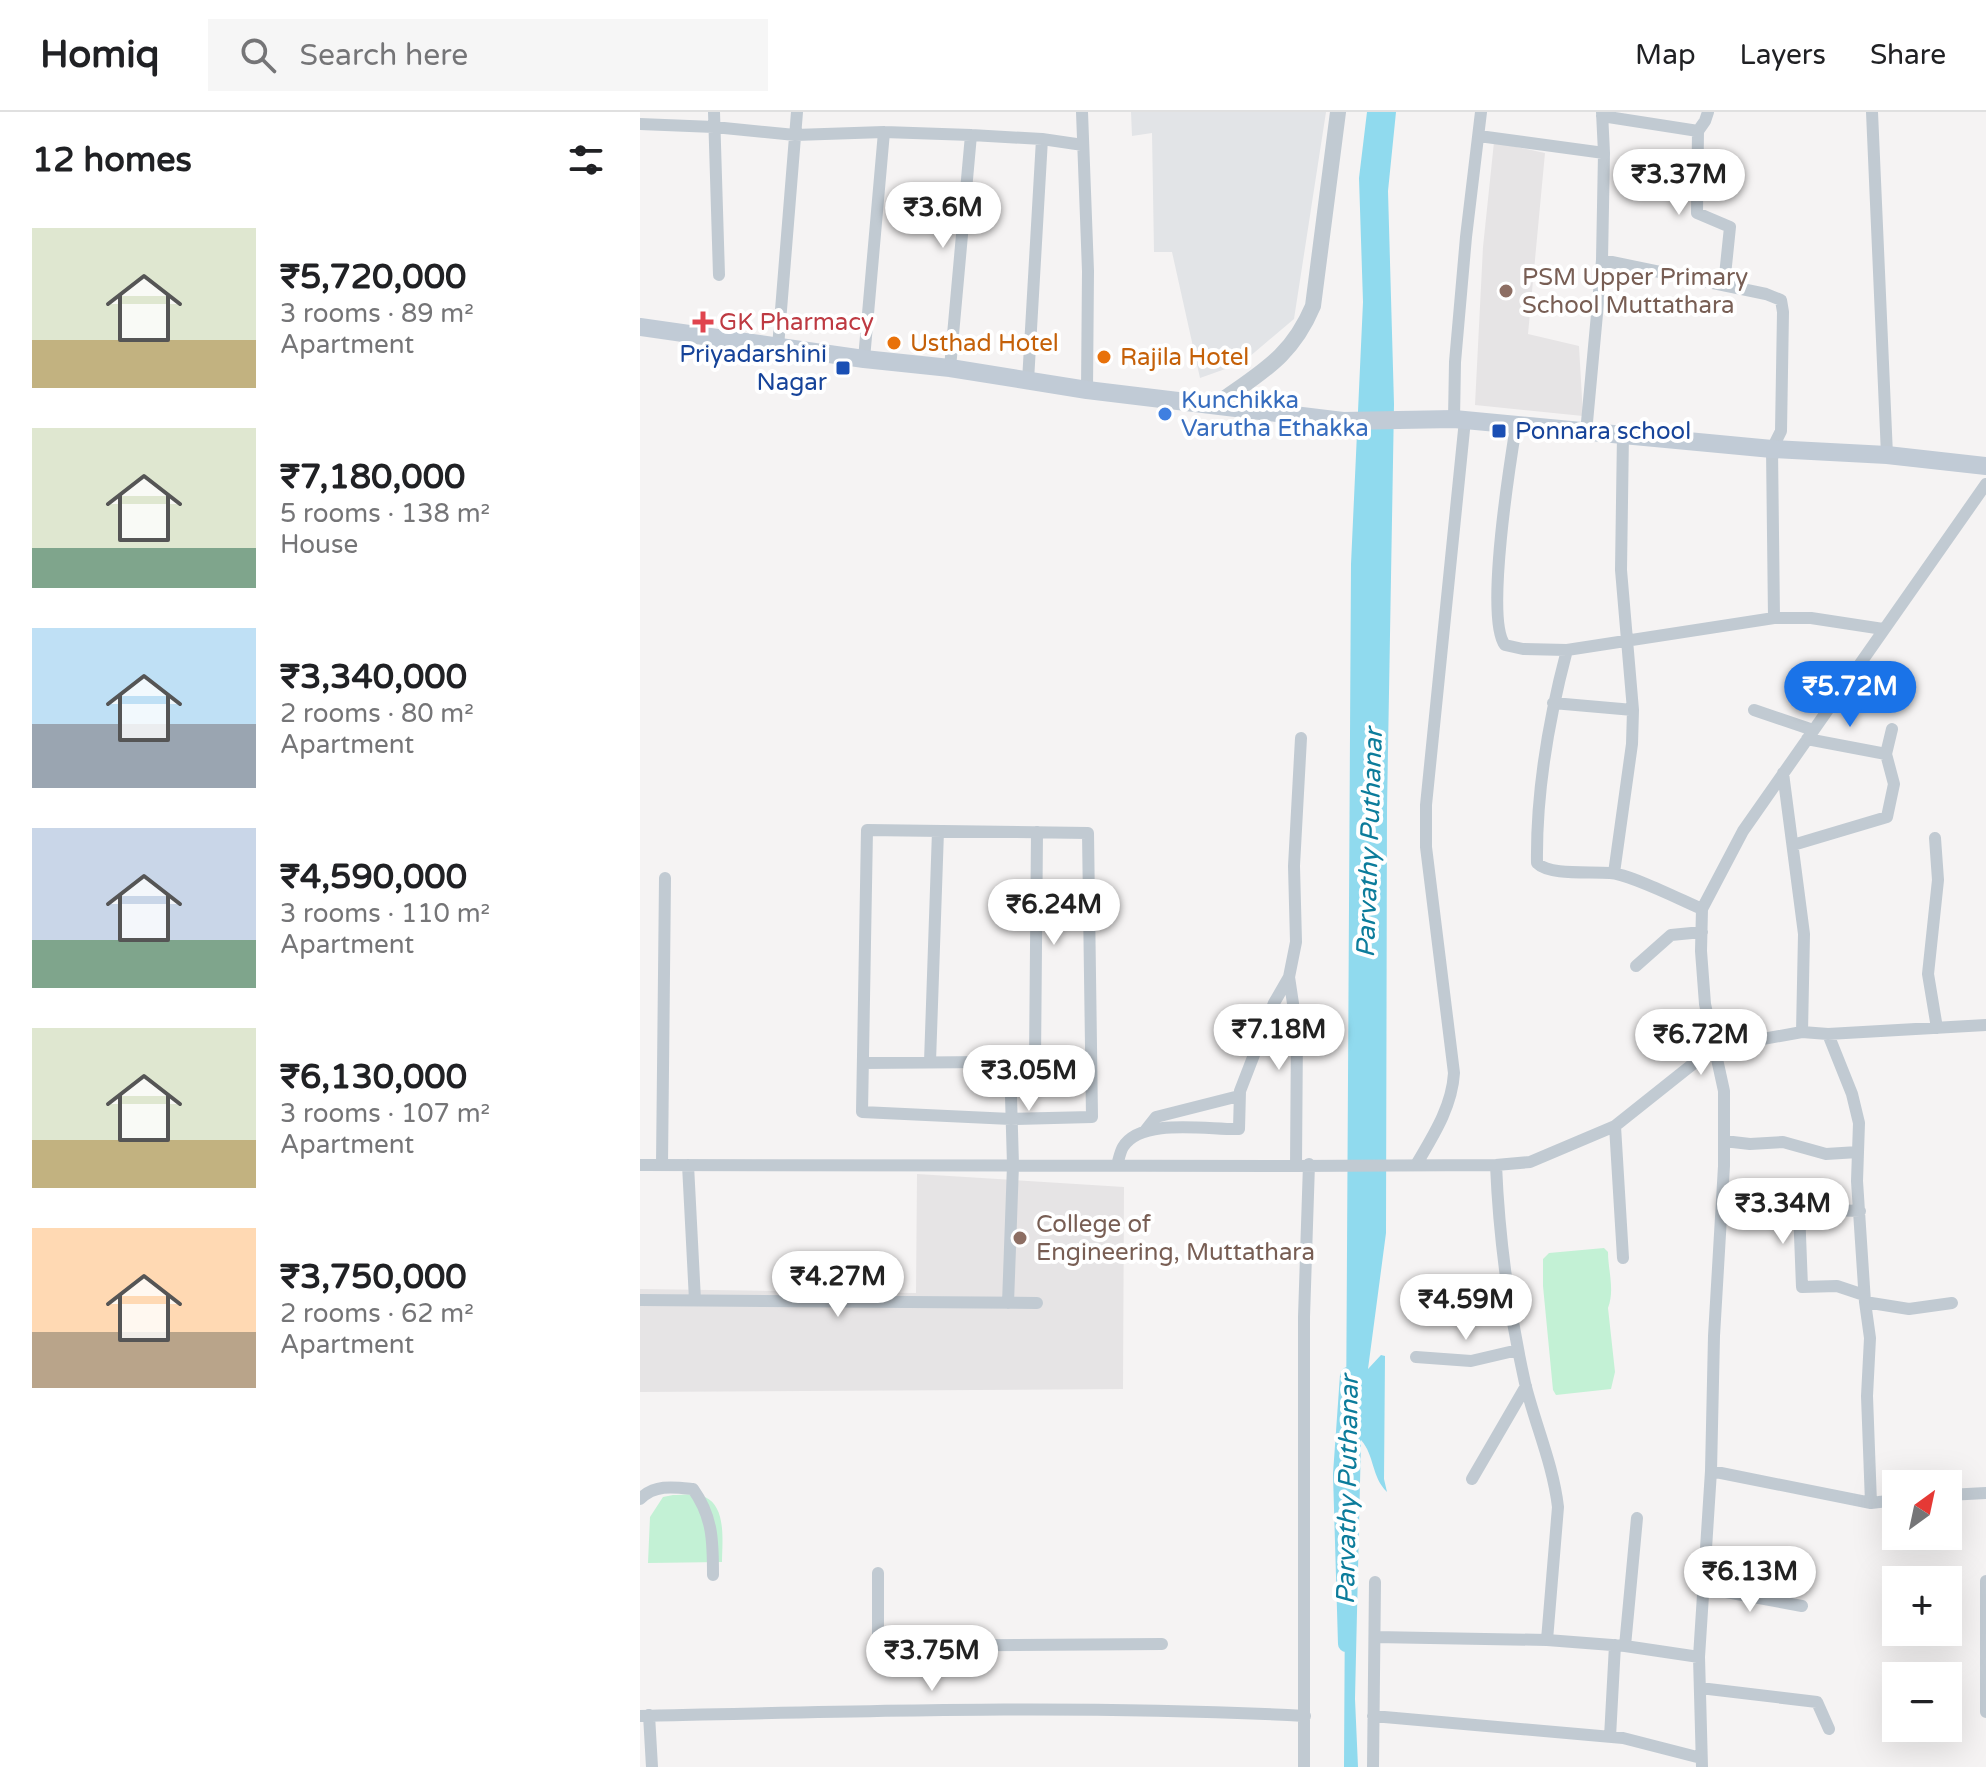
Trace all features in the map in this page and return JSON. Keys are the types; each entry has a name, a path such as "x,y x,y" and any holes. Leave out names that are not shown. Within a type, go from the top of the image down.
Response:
{"main road":[{"path":"640,327 950,368 1087,390 1343,421 1460,420 1986,466"}],"street":[{"path":"714,112 719,275"},
{"path":"778,347 797,112"},
{"path":"1082,112 1088,271 1087,390"},
{"path":"1217,404 1286,353 1304,329 1313,306 1338,112"},
{"path":"1416,1165 1447,1105 1454,1081 1426,847 1426,805 1460,420 1455,362 1481,112"},
{"path":"1708,112 1698,131 1697,213 1730,227 1724,285"},
{"path":"1872,112 1887,455"},
{"path":"1586,433 1602,260 1602,114 1698,131"},
{"path":"640,124 795,135 884,132 971,135 1083,145"},
{"path":"864,359 884,132"},
{"path":"950,368 971,135"},
{"path":"1479,136 1604,153"},
{"path":"1028,381 1042,139"},
{"path":"1602,260 1781,300 1781,431 1772,449 1774,618"},
{"path":"1516,426 1500,531 1499,630 1501,640 1511,647 1567,650 1774,618 1811,618 1883,629"},
{"path":"1614,873 1632,744 1633,710 1621,570 1623,433"},
{"path":"1373,1716 1623,1738 1702,1762 1699,1657 1711,1471 1724,1091 1705,1004 1702,909 1743,831 1986,484"},
{"path":"1567,650 1553,703 1539,808 1537,863 1542,868 1563,871 1614,873 1702,909"},
{"path":"1553,703 1633,710"},
{"path":"1754,710 1810,734 1886,754"},
{"path":"1793,845 1887,817 1894,784 1886,754 1892,729"},
{"path":"1117,1165 1124,1145 1140,1131 1168,1128 1239,1129 1239,1096 1247,1067 1274,1003 1289,977 1296,942 1294,866 1301,738"},
{"path":"1783,773 1804,934 1802,1032"},
{"path":"867,830 1037,832 1088,833 1092,1117 1011,1119 862,1112 867,830"},
{"path":"930,1062 938,831"},
{"path":"1035,1061 1037,832"},
{"path":"1935,838 1938,880 1928,974 1937,1028"},
{"path":"662,1165 665,878"},
{"path":"1636,966 1671,935 1702,932"},
{"path":"1289,977 1297,1030 1303,1164 1304,1767"},
{"path":"640,1165 1496,1165 1530,1162 1615,1126 1713,1048 1802,1032 1828,1034 1986,1025"},
{"path":"1828,1034 1857,1113 1857,1181 1870,1338 1867,1396 1871,1503"},
{"path":"863,1063 1091,1061"},
{"path":"1008,1303 1013,1165 1010,1062"},
{"path":"1145,1131 1156,1117 1239,1096"},
{"path":"1615,1126 1623,1258"},
{"path":"1724,1141 1783,1142 1826,1154 1858,1152"},
{"path":"688,1165 695,1300"},
{"path":"1496,1165 1499,1229 1518,1350 1556,1487 1558,1529 1547,1640"},
{"path":"1860,1211 1799,1209 1802,1287 1837,1286 1865,1298 1909,1309 1952,1303"},
{"path":"640,1300 1037,1303"},
{"path":"1416,1357 1471,1361 1518,1350"},
{"path":"1472,1479 1526,1386"},
{"path":"1711,1471 1871,1503 1882,1502"},
{"path":"640,1499 664,1486 693,1489 706,1507 713,1544 713,1575"},
{"path":"1962,1494 1986,1493"},
{"path":"1610,1737 1637,1518"},
{"path":"878,1573 878,1646 1162,1644"},
{"path":"1986,1581 1986,1712"},
{"path":"1373,1767 1375,1582"},
{"path":"1704,1588 1802,1606"},
{"path":"1375,1637 1547,1640 1699,1657"},
{"path":"1700,1688 1817,1702 1829,1729"},
{"path":"652,1767 644,1716 822,1711 1154,1711 1305,1716"}],"shaded area":[{"path":"1131,112 1326,112 1294,319 1242,363 1200,378 1172,252 1154,252 1152,133 1132,136"},
{"name":"PSM Upper Primary School Muttathara","path":"1494,142 1545,153 1528,334 1579,346 1583,416 1475,405 1483,247"},
{"name":"College of Engineering, Muttathara","path":"917,1174 1124,1187 1123,1389 640,1392 640,1289 916,1293"}],"green space":[{"path":"1604,1248 1608,1252 1611,1287 1608,1308 1615,1372 1611,1389 1556,1395 1543,1286 1543,1259 1549,1253"},
{"path":"697,1495 712,1502 722,1526 722,1562 648,1563 650,1517 663,1497"}],"water":[{"path":"1367,112 1396,112 1388,191 1394,404 1387,808 1386,1233 1368,1369 1381,1355 1385,1356 1384,1479 1387,1492 1361,1440 1355,1699 1358,1767 1344,1767 1351,564 1363,302 1359,178"}],"waterway":[{"name":"Parvathy Puthanar","path":"1346,1644 1341,1474 1348,1375"}],"place":[{"name":"PSM Upper Primary School Muttathara","path":"1506,291"},
{"name":"GK Pharmacy","path":"703,322"},
{"name":"Usthad Hotel","path":"894,343"},
{"name":"Rajila Hotel","path":"1104,357"},
{"name":"Priyadarshini Nagar","path":"843,368"},
{"name":"Kunchikka Varutha Ethakka","path":"1165,414"},
{"name":"Ponnara school","path":"1499,431"},
{"name":"College of Engineering, Muttathara","path":"1020,1238"}]}
